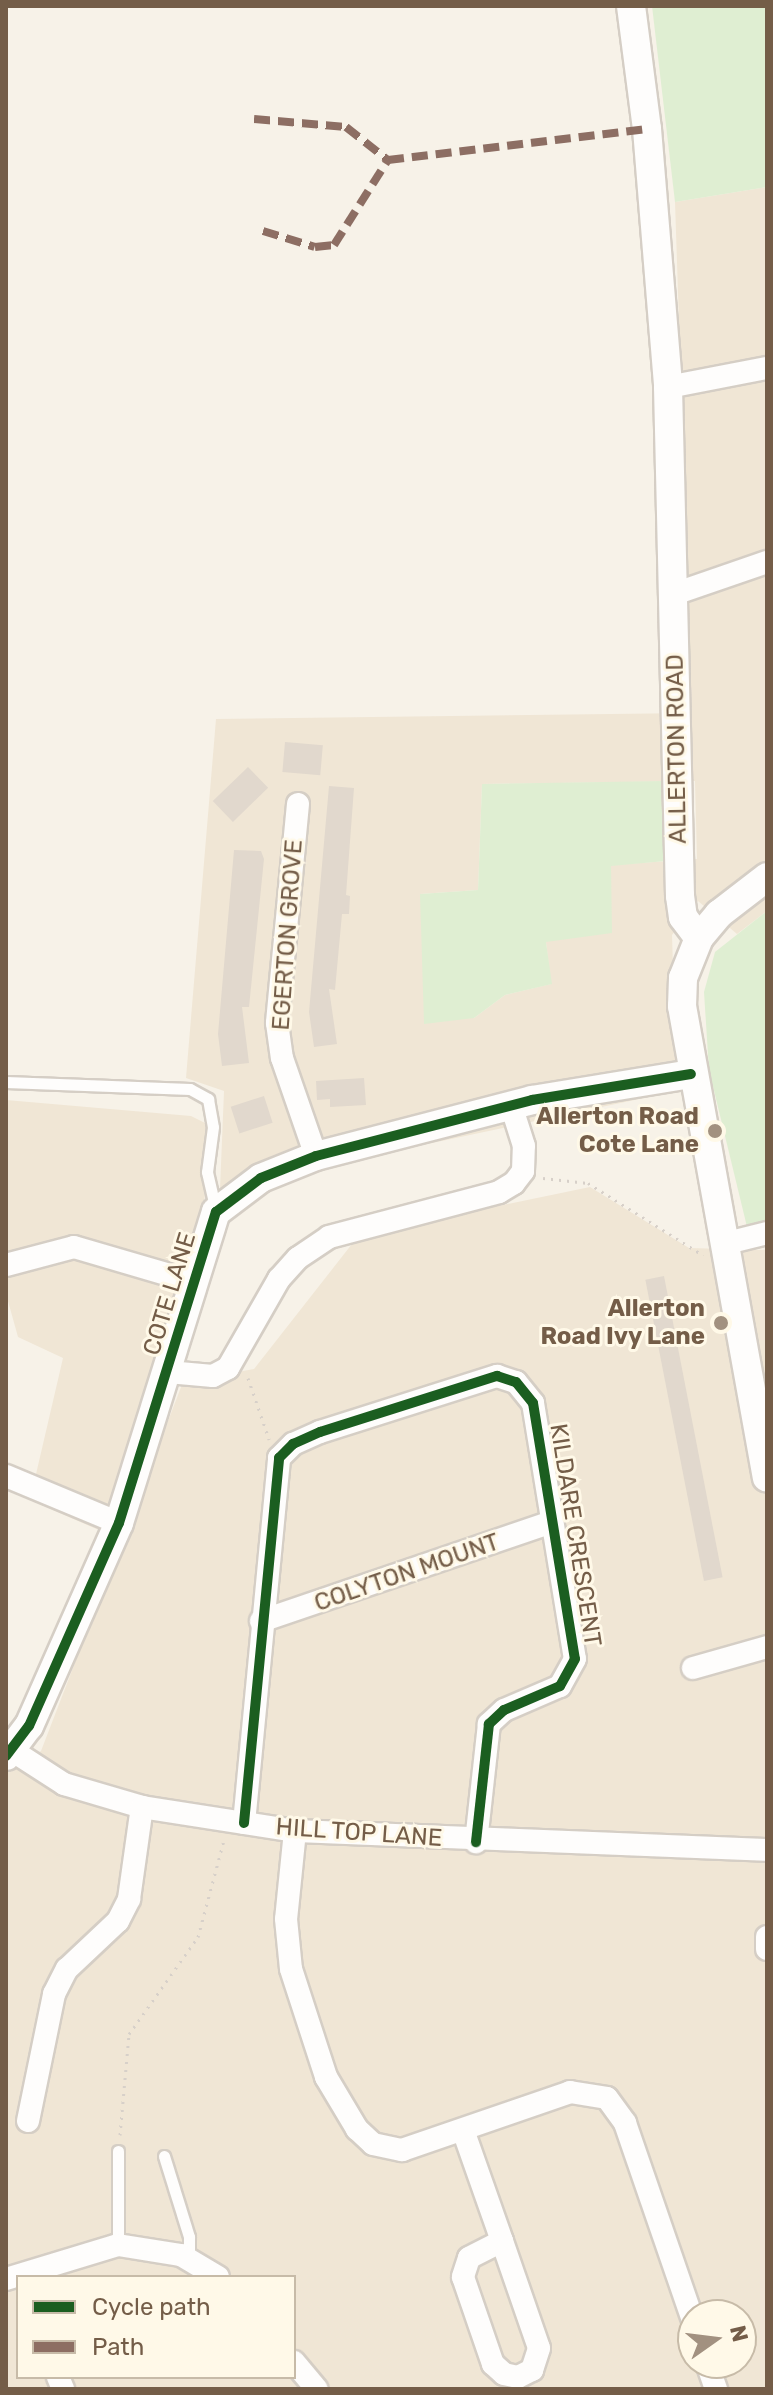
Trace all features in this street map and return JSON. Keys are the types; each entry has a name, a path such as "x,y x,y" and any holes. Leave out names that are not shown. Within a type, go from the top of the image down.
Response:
{"street":[{"name":"ALLERTON ROAD","path":"631,6 668,387 680,896 683,917 699,938"},
{"path":"668,387 767,368"},
{"path":"674,594 767,562"},
{"name":"EGERTON GROVE","path":"298,804 277,1023 282,1058 316,1156"},
{"path":"767,877 699,938 683,978 691,1074 767,1477"},
{"name":"COTE LANE","path":"9,1753 29,1726 119,1523 216,1212 261,1178 316,1156 511,1105 691,1074"},
{"path":"168,1372 213,1376 228,1368 279,1279 298,1258 329,1237 499,1192 520,1176 524,1146 511,1105"},
{"path":"726,1258 767,1233"},
{"path":"6,1265 74,1247 194,1282"},
{"name":"KILDARE CRESCENT","path":"277,1464 287,1447 320,1432 497,1376 516,1382 533,1403 574,1667 560,1686 504,1710 489,1724 476,1842"},
{"path":"236,1822 277,1464"},
{"path":"6,1476 119,1523"},
{"name":"COLYTON MOUNT","path":"261,1621 552,1522"},
{"path":"693,1668 767,1647"},
{"name":"HILL TOP LANE","path":"9,1753 64,1784 142,1807 295,1831 476,1842 767,1850"},
{"path":"28,2121 54,1994 67,1969 118,1921 129,1899 142,1807"},
{"path":"295,1831 286,1919 291,1969 326,2077 357,2129 382,2148 402,2150 570,2092 597,2093 615,2105 685,2299"},
{"path":"767,1937 767,1949"},
{"path":"463,2130 502,2241 539,2348 532,2370 518,2377 504,2374 493,2364 463,2277 469,2258 502,2241"},
{"path":"21,2275 118,2245 189,2259 215,2275"},
{"path":"296,2364 317,2389"}],"lane":[{"path":"6,1082 190,1089 208,1099 213,1127 207,1172 216,1212"},
{"path":"118,2151 118,2245"},
{"path":"164,2156 189,2237 189,2259"}],"path":[{"path":"520,1176 588,1183 726,1258"},
{"path":"238,1347 277,1464"},
{"path":"118,2151 129,2034 198,1937 236,1822"}],"shaded area":[{"path":"767,187 767,911 737,934 698,901 672,935 677,1091 309,1169 244,1197 220,1189 224,1091 186,1078 216,719 692,713 675,202","holes":["695,781 697,859 611,865 546,942 551,984 505,995 474,1018 420,894 478,890 482,784"]},
{"path":"6,1100 191,1116 209,1125 205,1196 129,1471 101,1531 30,1500 63,1358 18,1337 6,1294"},
{"path":"590,1187 689,1248 767,1250 767,2389 6,2389 6,1771 41,1751 183,1382 254,1369 359,1235"}],"green space":[{"path":"652,6 767,6 767,187 675,202"},
{"path":"664,781 666,861 611,866 612,933 546,942 552,984 505,995 474,1018 424,1024 420,894 478,890 482,784"},
{"path":"767,911 767,1226 748,1231 709,1070 704,992 715,952"}],"building":[{"path":"285,742 323,745 320,775 282,772"},
{"path":"248,767 268,788 233,822 213,801"},
{"path":"329,786 354,788 346,895 350,896 349,914 342,914 335,990 329,989 337,1044 314,1047 309,1012"},
{"path":"234,850 261,851 264,859 249,1007 242,1007 249,1063 222,1066 218,1034"},
{"path":"364,1078 366,1105 330,1107 330,1099 317,1100 316,1081"},
{"path":"264,1096 273,1123 239,1133 231,1107"},
{"path":"664,1276 723,1577 704,1581 645,1280"}],"marked path":[{"path":"254,119 346,127 388,160 647,129"},
{"path":"263,231 315,247 334,245 388,160"}],"cycle path":[{"path":"6,1756 29,1726 119,1523 216,1212 261,1178 316,1156 532,1100 691,1074"},
{"path":"244,1823 279,1458 293,1444 320,1432 497,1376 516,1382 533,1403 575,1659 560,1686 504,1710 489,1724 476,1842"}],"place":[{"name":"Allerton Road Cote Lane","path":"715,1131"},
{"name":"Allerton Road Ivy Lane","path":"721,1323"}]}
